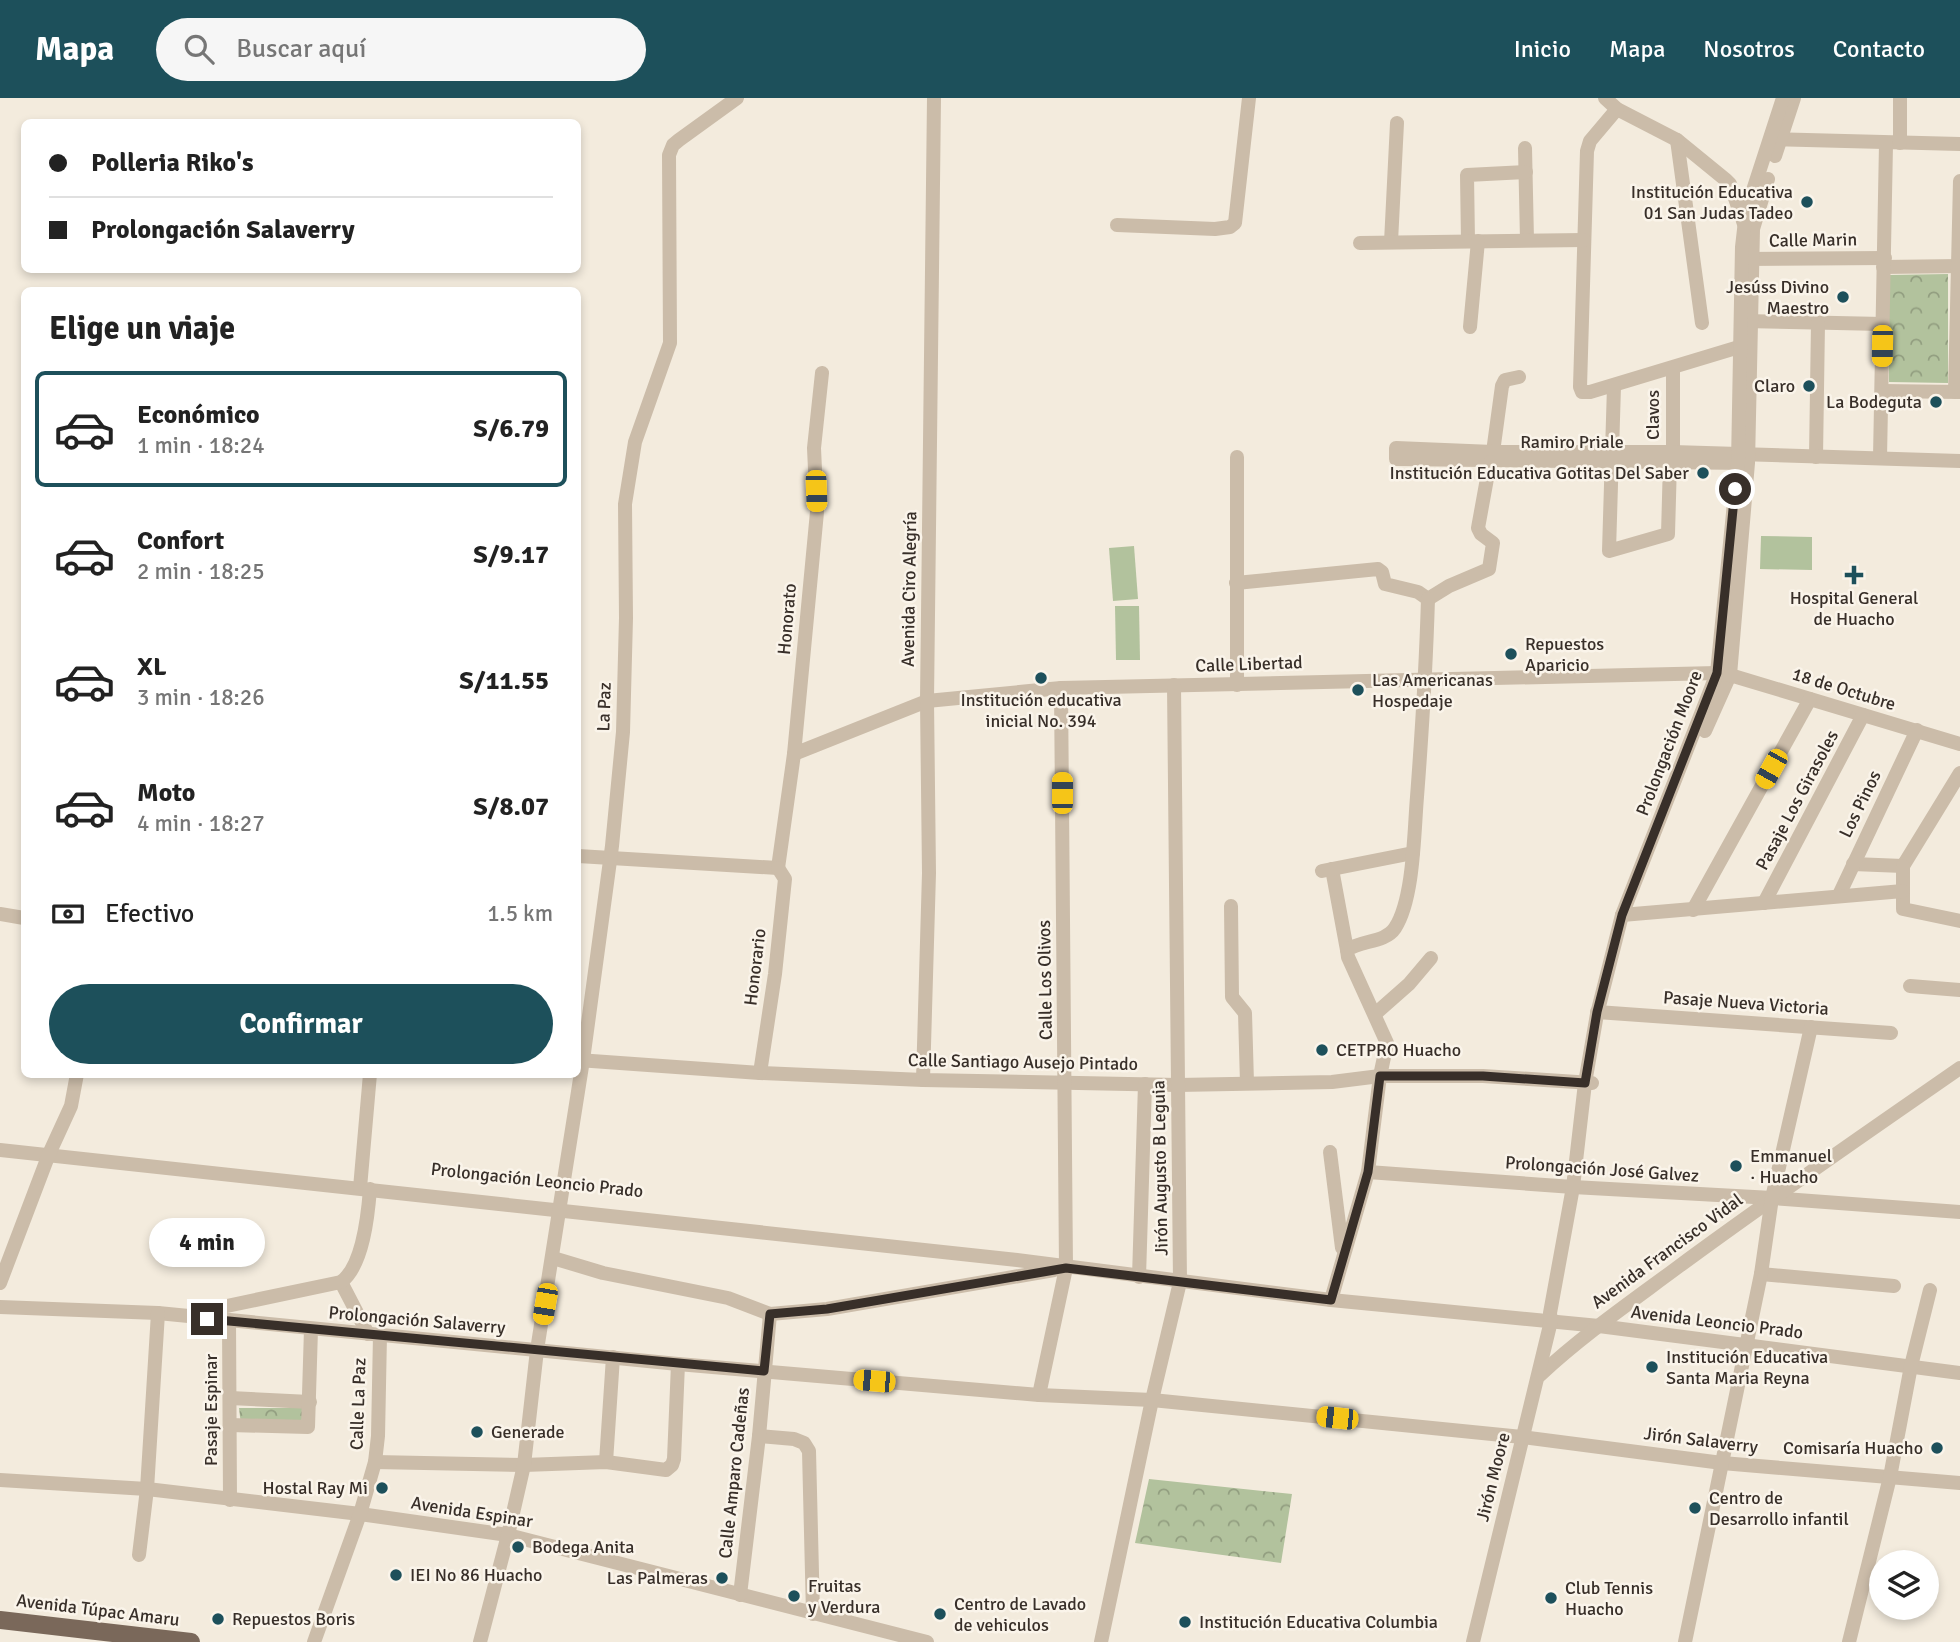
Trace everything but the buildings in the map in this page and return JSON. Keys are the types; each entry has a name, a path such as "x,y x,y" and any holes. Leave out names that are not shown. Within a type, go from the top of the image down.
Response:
{"main road":[{"name":"Avenida Túpac Amaru","path":"0,1620 191,1642"}],"street":[{"name":"La Paz","path":"581,1053 609,858 623,732 625,504 635,442 670,342 669,155 673,145 737,98"},
{"name":"Avenida Ciro Alegría","path":"923,1080 929,873 927,701 934,98"},
{"path":"1117,225 1215,229 1230,227 1235,223 1249,98"},
{"path":"1605,98 1617,108 1677,140 1730,184 1749,227"},
{"name":"Prolongación Moore","path":"1578,1187 1589,1083 1601,1012 1626,915 1723,674 1743,459 1749,227 1775,140 1783,98"},
{"name":"Prolongación Moore","path":"1775,140 1794,98"},
{"path":"1880,458 1884,262 1893,143 1900,98"},
{"path":"1617,108 1590,141 1587,151 1580,387 1582,392 1614,386 1740,347"},
{"path":"1391,242 1397,122"},
{"path":"1677,140 1702,323"},
{"path":"1775,140 1960,144"},
{"path":"1525,148 1527,240"},
{"path":"1470,327 1473,241 1467,175 1526,172"},
{"path":"1882,391 1957,392 1960,181"},
{"path":"1360,243 1584,240"},
{"name":"Calle Marin","path":"1747,259 1959,266"},
{"path":"1746,321 1883,324"},
{"name":"Prolongación Moore","path":"1743,459 1740,347 1746,321"},
{"path":"1816,457 1818,323"},
{"name":"Clavos","path":"1611,456 1609,551 1668,534 1673,368"},
{"name":"Honorato","path":"778,868 794,754 817,512 814,448 822,373"},
{"path":"1428,599 1449,586 1489,569 1493,543 1481,534 1478,528 1502,386 1505,380 1519,377"},
{"path":"1611,456 1614,386"},
{"name":"Ramiro Priale","path":"1396,454 1743,459 1816,457 1960,461"},
{"path":"1237,457 1237,685"},
{"path":"1236,583 1378,569 1382,572 1385,584 1418,592 1428,599"},
{"path":"1348,950 1352,946 1387,936 1395,928 1404,904 1413,853 1428,599"},
{"name":"Calle Libertad","path":"794,754 927,701 1061,688 1425,678 1723,674"},
{"name":"18 de Octubre","path":"1723,674 1960,744"},
{"name":"Jirón Augusto B Leguia","path":"1101,1642 1180,1282 1174,685"},
{"name":"Calle Los Olivos","path":"1039,1395 1066,1268 1061,688"},
{"path":"1693,910 1810,699"},
{"name":"Pasaje Los Girasoles","path":"1764,903 1863,715"},
{"name":"Los Pinos","path":"1839,895 1917,730"},
{"path":"1960,773 1903,866 1903,909 1960,921"},
{"path":"1331,1300 1368,1172 1380,1076 1387,1043 1348,957 1327,870 1413,853"},
{"path":"581,856 778,868"},
{"path":"1853,864 1903,866"},
{"name":"Honorario","path":"760,1073 775,974 785,879 778,868"},
{"path":"1626,915 1903,891"},
{"path":"1231,906 1232,997 1245,1013 1247,1083"},
{"path":"0,914 21,918"},
{"path":"1375,1014 1409,984 1431,958"},
{"path":"1910,986 1960,990"},
{"name":"Pasaje Nueva Victoria","path":"1601,1012 1891,1033"},
{"path":"1685,1642 1761,1274 1772,1198 1811,1027"},
{"name":"Calle Santiago Ausejo Pintado","path":"581,1060 760,1073 923,1080 1178,1085 1332,1082 1380,1076 1483,1076 1589,1083"},
{"name":"Avenida Francisco Vidal","path":"1540,1375 1565,1351 1772,1198 1960,1068"},
{"path":"0,1283 51,1150 71,1106 76,1078"},
{"path":"207,1319 213,1311 222,1307 341,1282 350,1272 361,1244 368,1214 364,1186 370,1078"},
{"name":"La Paz","path":"480,1642 524,1465 537,1350 553,1258 578,1078"},
{"path":"1139,1277 1145,1084"},
{"name":"Prolongación Leoncio Prado","path":"0,1142 364,1186 560,1206 1331,1300 1551,1321"},
{"name":"Prolongación Leoncio Prado","path":"0,1150 51,1150"},
{"path":"1330,1152 1343,1254"},
{"name":"Prolongación José Galvez","path":"1368,1172 1960,1212"},
{"name":"Jirón Moore","path":"1473,1642 1522,1437 1540,1375 1551,1321 1550,1313 1578,1187"},
{"name":"Prolongación Leoncio Prado","path":"553,1258 603,1273 728,1298 770,1314 827,1309 1066,1268"},
{"path":"1761,1274 1894,1286"},
{"path":"341,1282 374,1335"},
{"path":"1849,1642 1890,1478 1911,1366 1930,1290"},
{"name":"Prolongación Salaverry","path":"0,1307 158,1313 678,1364 1039,1395 1152,1400"},
{"path":"139,1555 147,1489 158,1313"},
{"name":"Calle Amparo Cadeñas","path":"740,1595 770,1314"},
{"name":"Pasaje Espinar","path":"229,1321 230,1500"},
{"name":"Avenida Leoncio Prado","path":"1551,1321 1960,1373"},
{"path":"230,1425 307,1427 311,1329"},
{"name":"Calle La Paz","path":"314,1642 375,1462 378,1436 374,1335"},
{"path":"606,1462 613,1357"},
{"path":"375,1462 524,1465 606,1462 666,1470 674,1459 678,1364"},
{"path":"230,1398 310,1402"},
{"name":"Jirón Salaverry","path":"1152,1400 1522,1437 1722,1462 1960,1483"},
{"path":"759,1436 794,1439 804,1443 808,1451 813,1614"},
{"name":"Avenida Espinar","path":"0,1480 147,1489 508,1535 927,1642"}],"green space":[{"path":"1948,274 1948,383 1889,382 1889,275"},
{"path":"1761,536 1812,537 1812,570 1760,569"},
{"path":"1134,546 1138,599 1113,601 1109,548"},
{"path":"1115,606 1139,606 1140,660 1116,660"},
{"path":"239,1408 304,1408 304,1425 241,1425"},
{"path":"1149,1479 1292,1494 1281,1563 1135,1543"}],"place":[{"name":"Institución Educativa 01 San Judas Tadeo","path":"1807,202"},
{"name":"Jesúss Divino Maestro","path":"1843,297"},
{"name":"Claro","path":"1809,386"},
{"name":"La Bodeguta","path":"1936,402"},
{"name":"Institución Educativa Gotitas Del Saber","path":"1703,473"},
{"name":"Hospital General de Huacho","path":"1854,575"},
{"name":"Repuestos Aparicio","path":"1511,654"},
{"name":"Institución educativa inicial No. 394","path":"1041,678"},
{"name":"Las Americanas Hospedaje","path":"1358,690"},
{"name":"CETPRO Huacho","path":"1322,1050"},
{"name":"Emmanuel · Huacho","path":"1736,1166"},
{"name":"Institución Educativa Santa Maria Reyna","path":"1652,1367"},
{"name":"Generade","path":"477,1432"},
{"name":"Comisaría Huacho","path":"1937,1448"},
{"name":"Hostal Ray Mi","path":"382,1488"},
{"name":"Centro de Desarrollo infantil","path":"1695,1508"},
{"name":"Bodega Anita","path":"518,1547"},
{"name":"IEI No 86 Huacho","path":"396,1575"},
{"name":"Las Palmeras","path":"722,1578"},
{"name":"Fruitas y Verdura","path":"794,1596"},
{"name":"Club Tennis Huacho","path":"1551,1598"},
{"name":"Centro de Lavado de vehiculos","path":"940,1614"},
{"name":"Repuestos Boris","path":"218,1619"},
{"name":"Institución Educativa Columbia","path":"1185,1622"}],"route":[{"path":"207,1319 764,1371 770,1314 827,1309 1066,1268 1331,1300 1368,1172 1380,1076 1483,1076 1585,1083 1597,1012 1622,915 1717,673 1735,489"}]}
